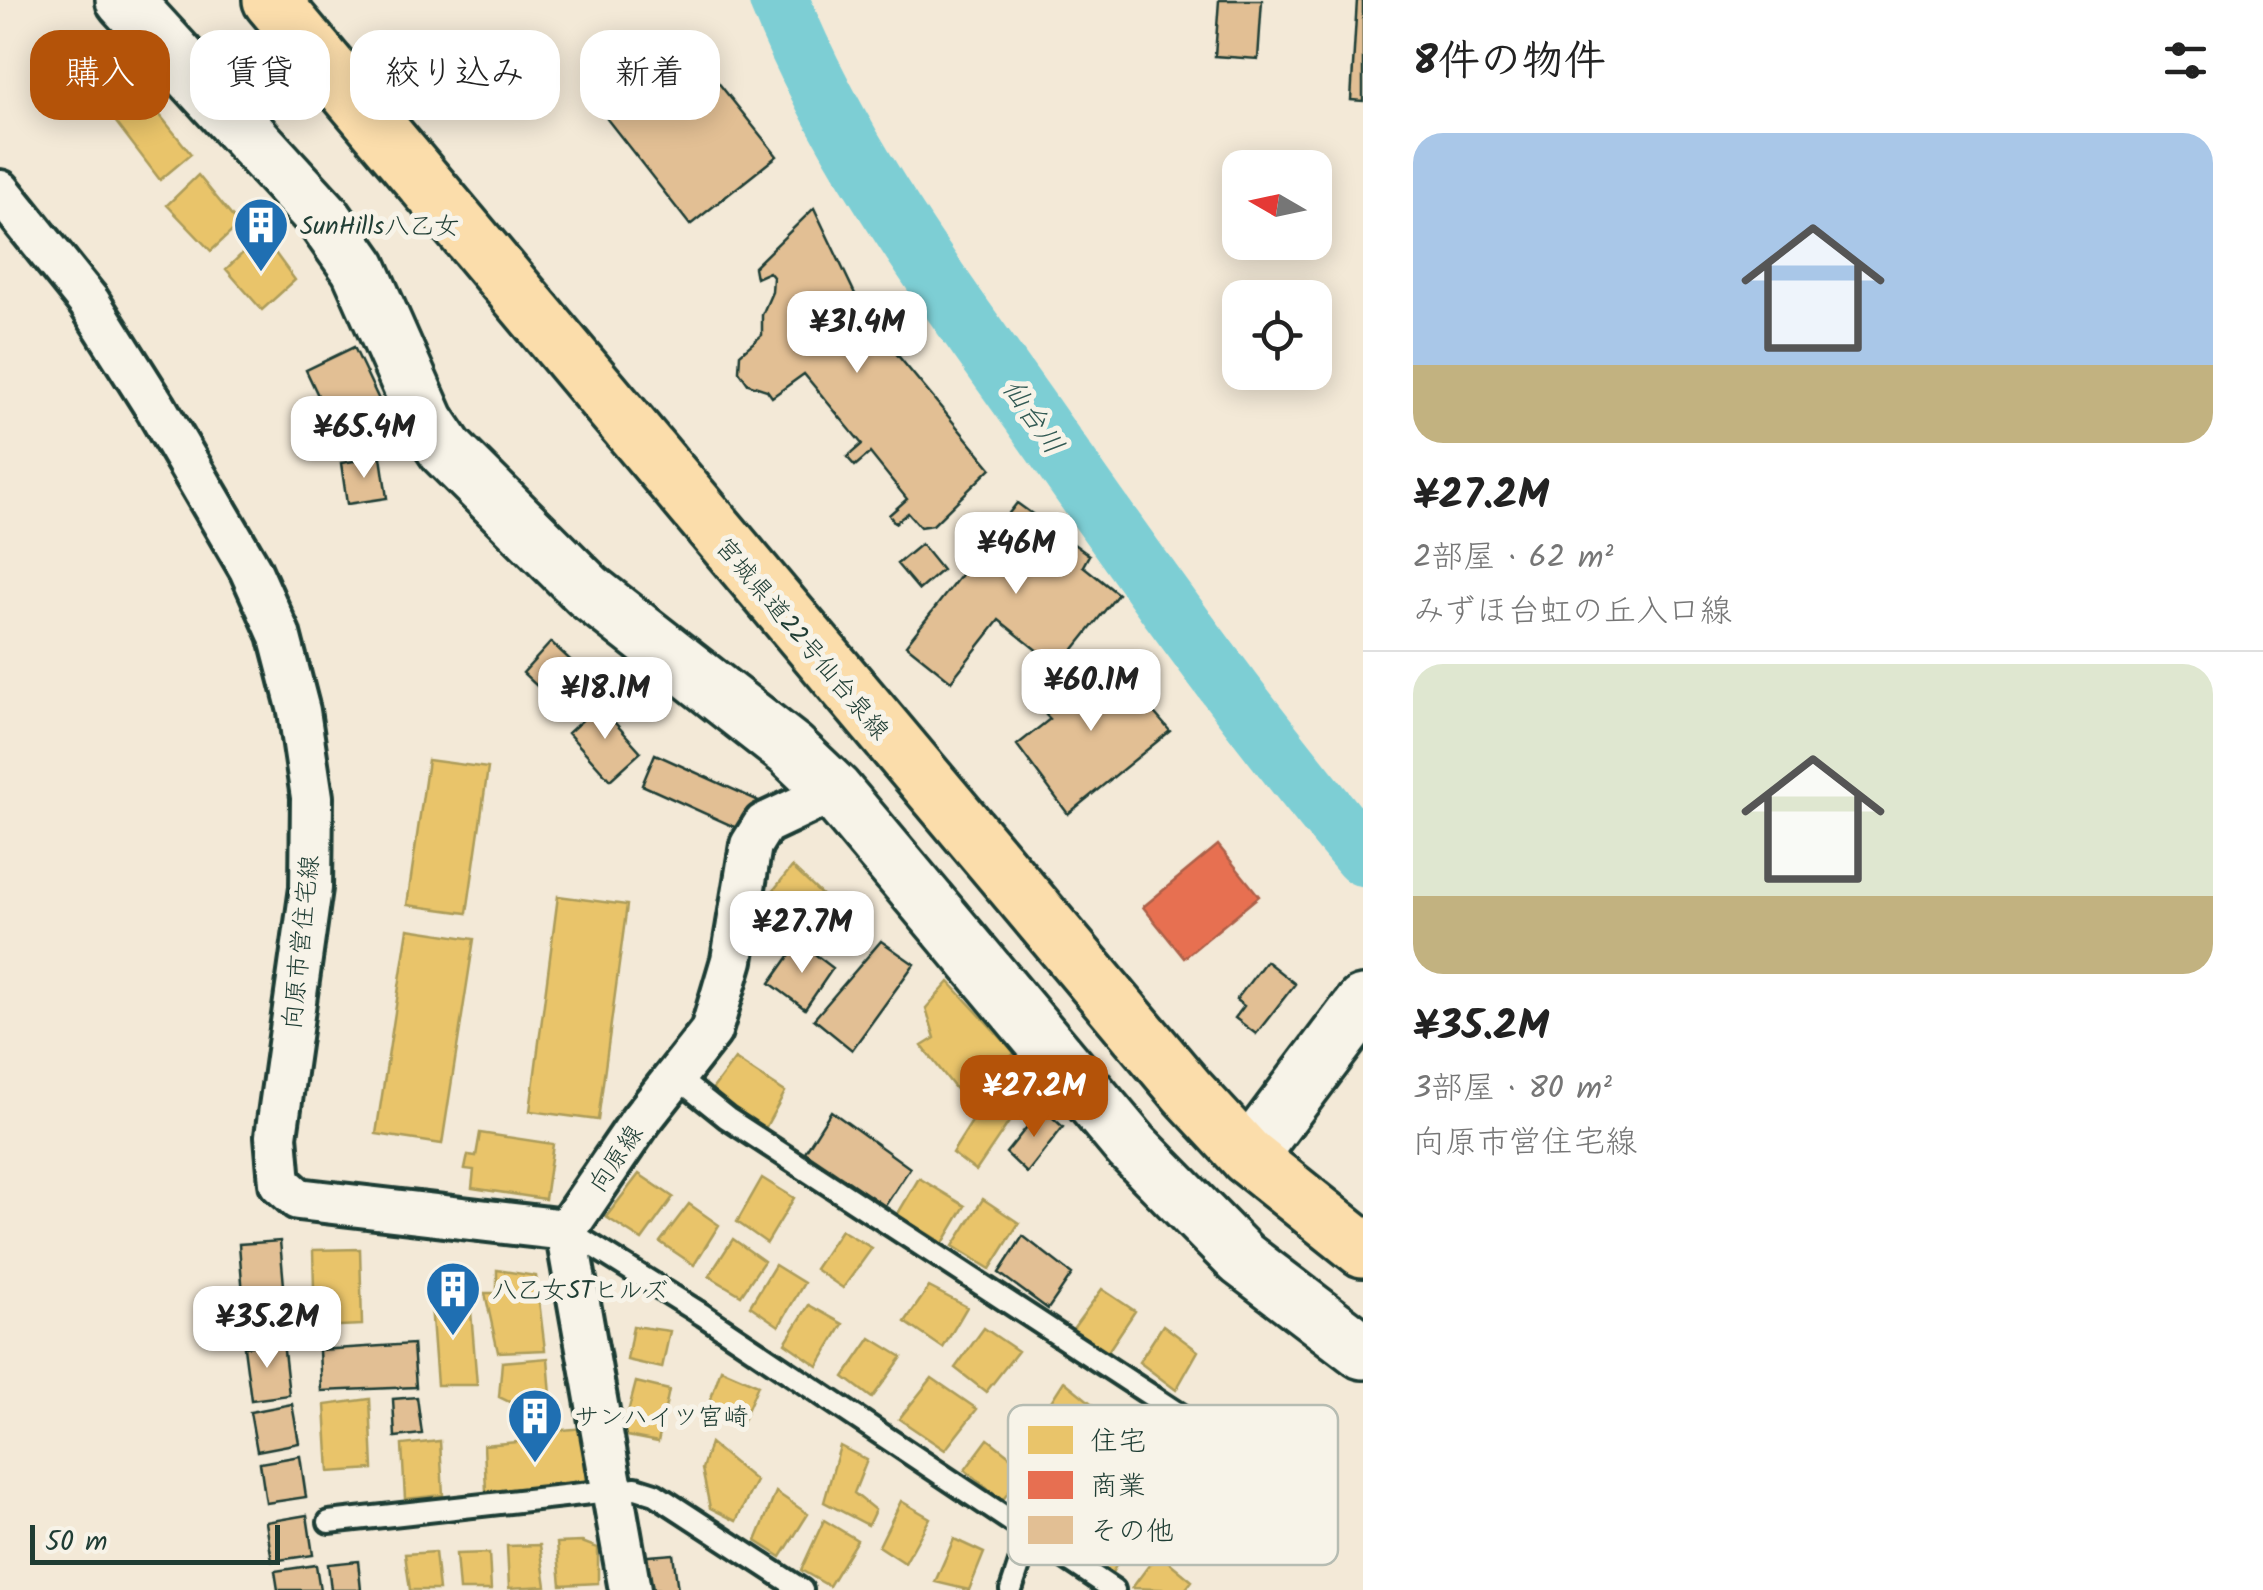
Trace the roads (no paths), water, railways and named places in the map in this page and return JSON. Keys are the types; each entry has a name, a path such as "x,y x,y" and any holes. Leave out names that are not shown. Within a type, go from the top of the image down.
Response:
{"main road":[{"name":"宮城県道22号仙台泉線","path":"271,0 1068,955 1248,1156 1363,1249"}],"street":[{"path":"124,0 324,218 359,268 428,422 446,450 588,591 791,750 834,790 1132,1147 1242,1259 1363,1351"},
{"name":"向原市営住宅線","path":"0,191 89,302 156,408 250,569 280,634 299,711 312,797 311,888 276,1136 280,1183 298,1199 566,1230"},
{"name":"向原線","path":"566,1230 711,1032 732,960 751,846 764,824 834,790"},
{"path":"1248,1156 1363,1004"},
{"path":"566,1230 630,1590"}],"lane":[{"path":"676,1076 727,1118 1165,1405"},
{"path":"566,1230 703,1315 1008,1521"},
{"path":"329,1522 614,1494 636,1488 654,1494 802,1590"},
{"path":"1011,1590 1019,1565"},
{"path":"1075,1565 1114,1590"}],"waterway":[{"name":"仙台川","path":"779,0 831,109 926,264 1192,638 1363,856"}],"place":[{"name":"SunHills八乙女","path":"261,274"},
{"name":"八乙女STヒルズ","path":"453,1338"},
{"name":"サンハイツ宮崎","path":"535,1465"}]}
